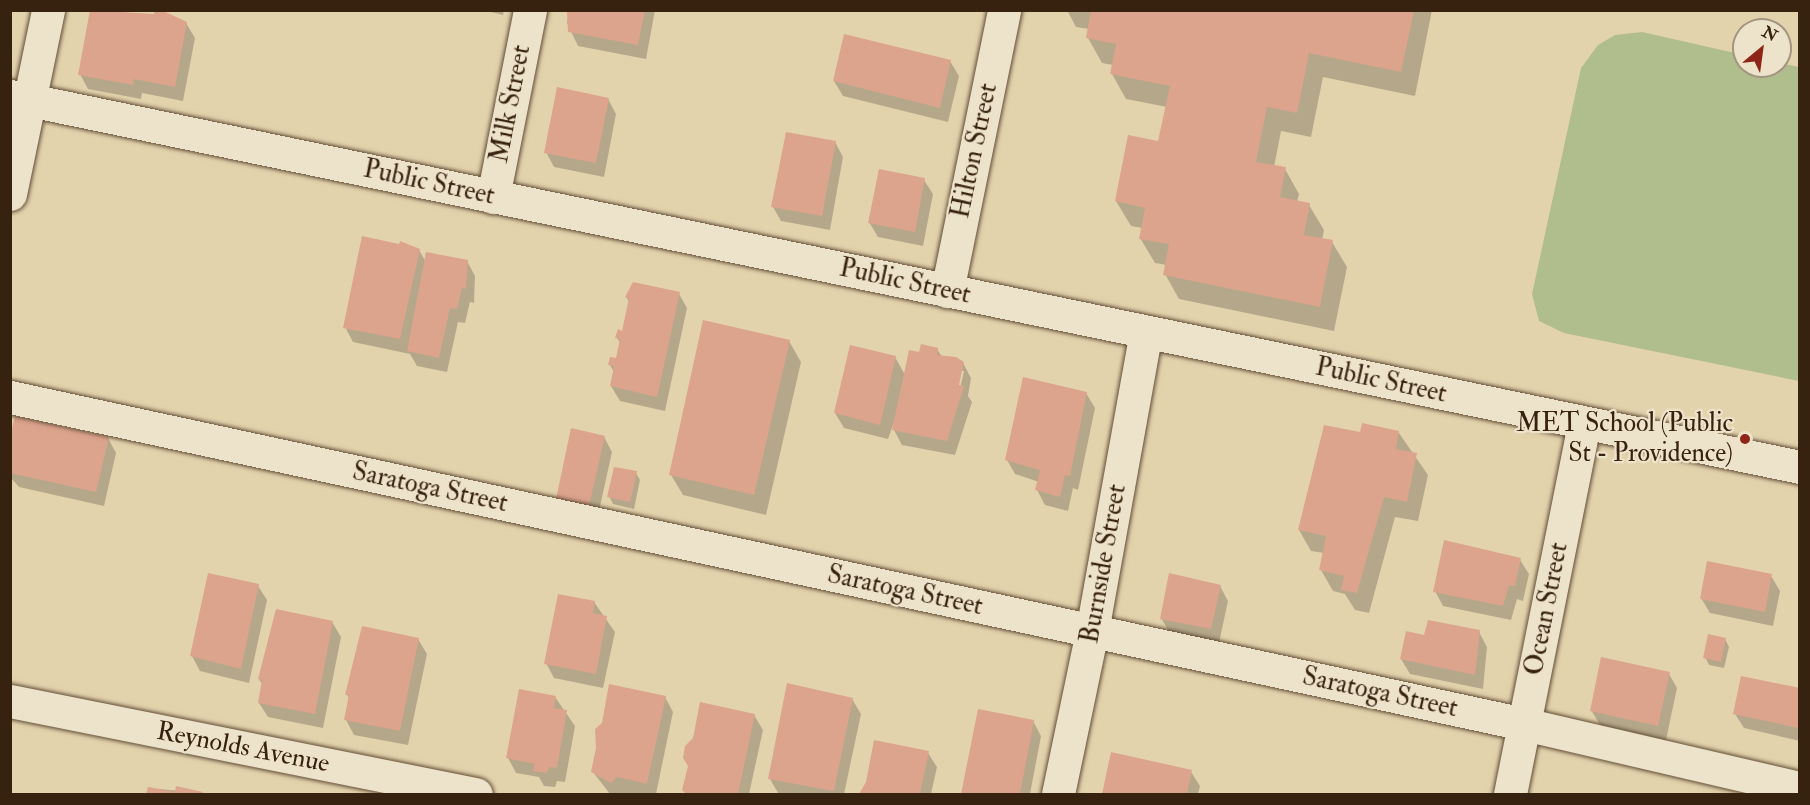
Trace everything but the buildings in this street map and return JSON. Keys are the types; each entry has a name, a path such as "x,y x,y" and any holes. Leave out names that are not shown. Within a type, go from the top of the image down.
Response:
{"street":[{"path":"10,194 21,99 48,10"},
{"name":"Milk Street","path":"493,197 530,10"},
{"name":"Hilton Street","path":"947,291 1004,10"},
{"name":"Public Street","path":"21,99 1800,467"},
{"name":"Burnside Street","path":"1058,795 1092,631 1146,332"},
{"name":"Saratoga Street","path":"10,397 1524,724 1800,788"},
{"name":"Ocean Street","path":"1510,795 1584,423"},
{"name":"Reynolds Avenue","path":"10,701 476,795"}],"green space":[{"path":"1642,32 1732,52 1732,78 1792,78 1792,66 1799,67 1799,381 1564,333 1539,321 1532,294 1581,68 1598,45 1615,35"}],"place":[{"name":"MET School (Public St - Providence)","path":"1745,439"}]}
